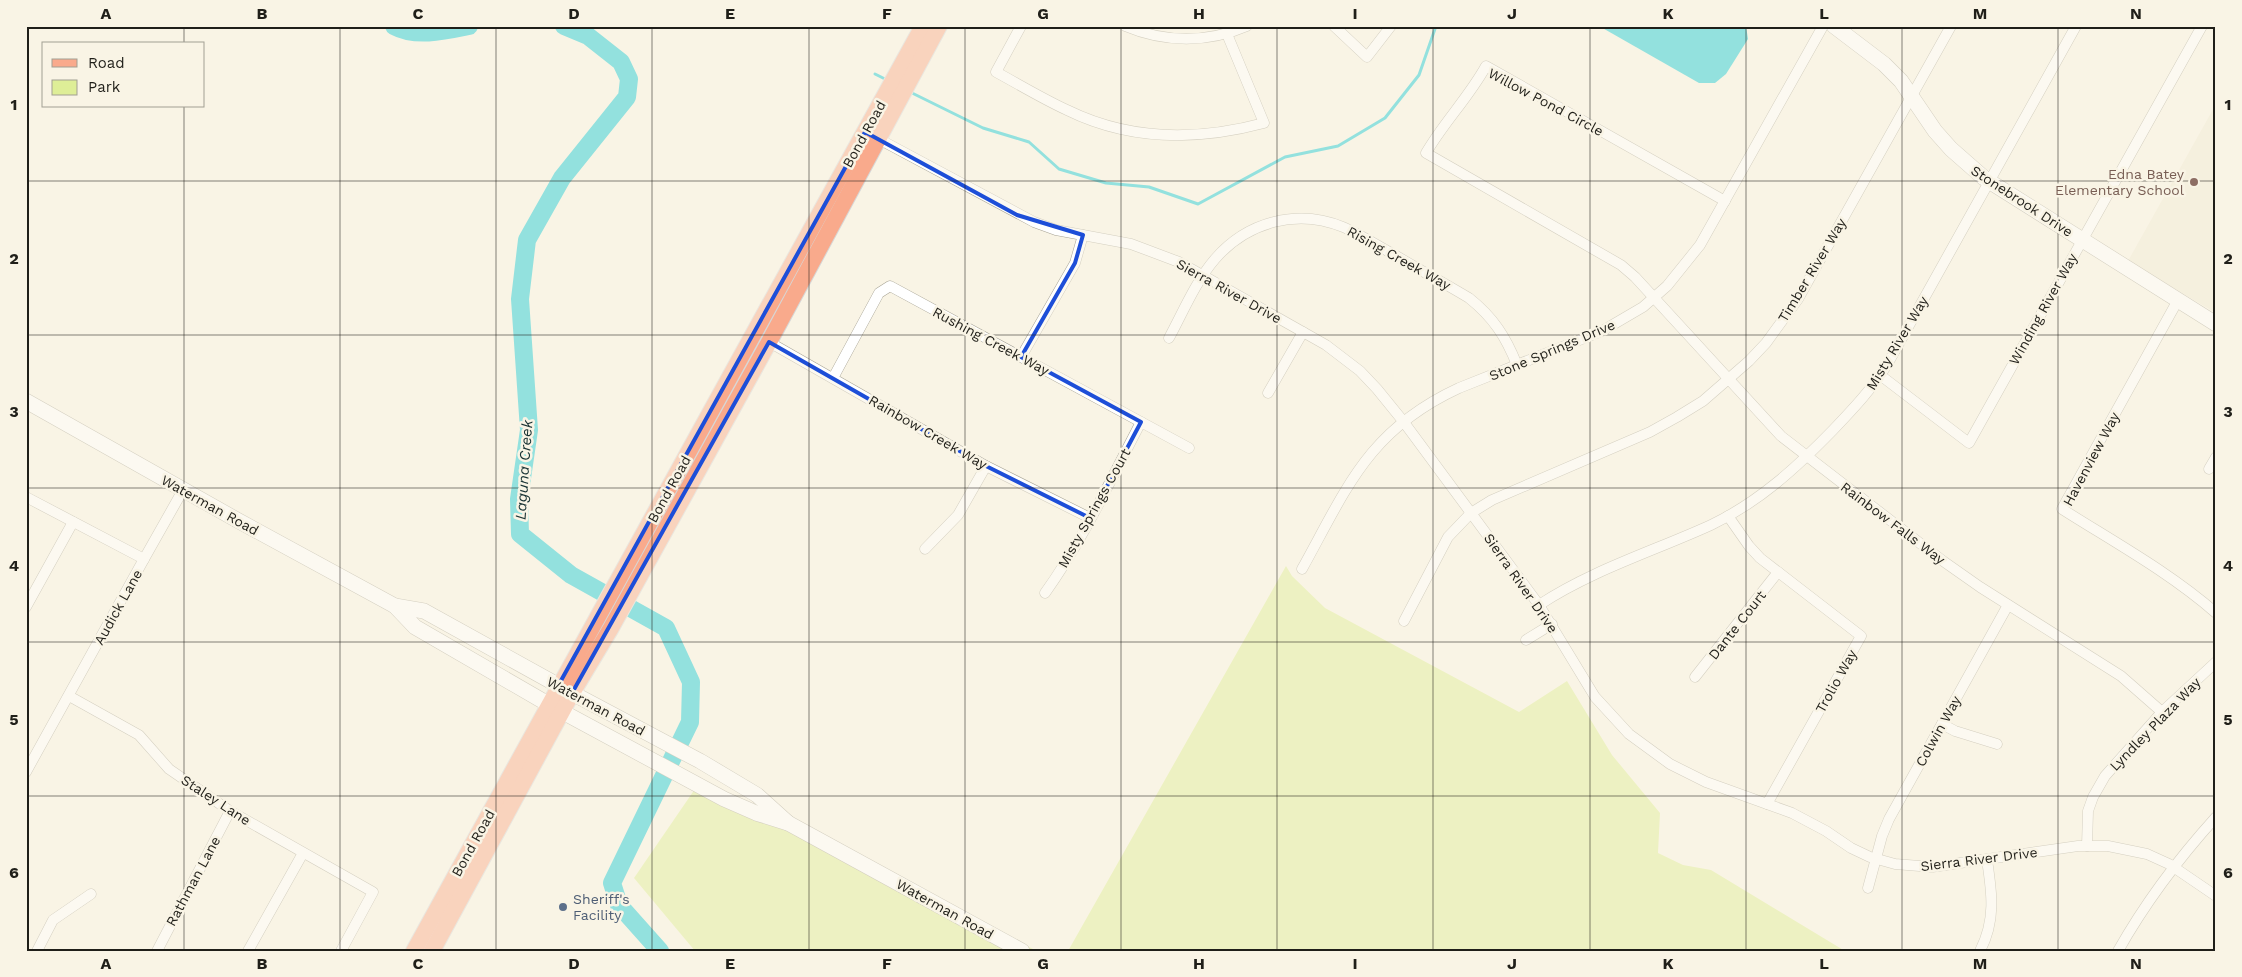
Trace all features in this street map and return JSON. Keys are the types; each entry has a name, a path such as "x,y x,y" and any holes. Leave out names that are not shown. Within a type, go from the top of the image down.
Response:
{"main road":[{"name":"Bond Road","path":"908,69 923,26"},
{"name":"Bond Road","path":"565,690 611,628 769,342 886,108 908,69 939,26"},
{"name":"Stonebrook Drive","path":"1834,26 1884,64 1912,96 1935,131 1950,149 1989,182 2216,324"},
{"name":"Bond Road","path":"414,951 565,690 596,618 809,235 872,135"},
{"path":"769,342 765,336 766,327 804,260 809,235"},
{"name":"Waterman Road","path":"26,402 396,606 424,611 565,690 700,761 757,795 788,823"},
{"name":"Waterman Road","path":"396,606 415,627 555,708 740,806 788,823 1022,951"},
{"name":"Bond Road","path":"432,951 555,708"}],"street":[{"path":"1022,26 996,72 1066,110 1091,120 1135,132 1185,137 1212,135 1264,123 1227,34"},
{"path":"1125,26 1156,36 1174,39 1208,38 1227,34 1248,26"},
{"path":"1334,26 1367,57 1391,26"},
{"name":"Stone Springs Drive","path":"1302,569 1354,475 1380,443 1403,421 1438,398 1602,331 1623,320 1654,298 1689,261 1725,201 1823,26"},
{"name":"Timber River Way","path":"1404,621 1448,537 1471,513 1492,500 1650,432 1703,401 1729,380 1766,343 1798,299 1951,26"},
{"name":"Misty River Way","path":"1539,605 1579,582 1728,516 1778,483 1807,457 1862,400 1880,375 2076,26"},
{"name":"Winding River Way","path":"1880,375 1968,443 2202,26"},
{"name":"Willow Pond Circle","path":"1654,298 1635,277 1605,254 1426,152 1436,136 1466,99 1486,66 1725,201"},
{"name":"Sierra River Drive","path":"872,135 1017,215 1056,230 1131,244 1155,252 1204,276 1303,332 1333,350 1360,370 1403,421 1539,605 1595,697 1629,734 1650,751 1686,773 1809,822 1851,848 1876,859 1895,864 1932,867 2087,846 2126,849 2147,854 2174,867 2216,896"},
{"name":"Rising Creek Way","path":"1169,338 1204,276 1226,247 1253,229 1280,220 1297,218 1329,222 1352,231 1469,298 1483,308 1502,332 1517,365"},
{"path":"1021,357 1075,263 1083,235"},
{"name":"Rushing Creek Way","path":"833,378 879,293 890,286 1189,448"},
{"name":"Rainbow Falls Way","path":"1654,298 1781,436 1943,561 2008,605 2121,676 2162,712"},
{"name":"Havenview Way","path":"2178,300 2062,509 2169,576 2216,612"},
{"path":"1268,393 1303,332"},
{"name":"Rainbow Creek Way","path":"769,342 986,466 1090,518"},
{"name":"Misty Springs Court","path":"1045,593 1058,575 1090,518 1141,422"},
{"path":"2209,469 2216,457"},
{"path":"925,549 958,514 986,466"},
{"path":"144,559 183,490"},
{"name":"Audick Lane","path":"26,496 144,559 26,772"},
{"name":"Trolio Way","path":"1728,516 1749,546 1778,572 1861,636 1767,804"},
{"path":"26,607 73,522"},
{"name":"Dante Court","path":"1695,677 1778,572"},
{"name":"Colwin Way","path":"1868,888 1889,819 2008,605"},
{"path":"1526,640 1552,624"},
{"name":"Lyndley Plaza Way","path":"2087,846 2088,812 2100,783 2162,712 2216,662"},
{"name":"Staley Lane","path":"68,696 139,735 169,769 230,811 373,892 341,951"},
{"path":"1942,724 1955,731 1997,744"},
{"name":"Rathman Lane","path":"157,951 230,811"},
{"path":"2118,951 2145,907 2174,867 2216,817"},
{"path":"248,951 303,853"},
{"path":"1980,951 1992,917 1992,892 1987,860"},
{"path":"37,951 53,920 90,894"}],"highlighted area":[{"path":"865,132 1017,215 1083,235 1075,263 1021,357 1141,422 1090,518 986,466 769,342 572,693 558,686"}],"shaded area":[{"name":"Edna Batey Elementary School","path":"2216,104 2216,313 2128,261"}],"green space":[{"path":"1286,566 1292,576 1325,608 1519,712 1567,681 1612,755 1660,813 1658,853 1683,865 1711,870 1845,951 1068,951"},
{"path":"697,786 819,841 1037,951 695,951 634,878"}],"water":[{"path":"1599,26 1746,26 1748,39 1726,74 1715,83 1699,83"}],"waterway":[{"name":"Laguna Creek","path":"394,26 403,30 421,33 469,26"},
{"name":"Laguna Creek","path":"564,26 588,36 621,62 629,79 627,97 562,178 527,240 520,299 529,430 519,499 520,534 571,575 666,628 691,682 690,722 612,883 619,905 660,951"},
{"path":"908,91 983,128 1029,142 1059,169 1106,183 1149,187 1198,204 1285,157 1338,146 1385,118 1419,75 1436,26"},
{"path":"875,74 887,80"}],"place":[{"name":"Edna Batey Elementary School","path":"2194,182"},
{"name":"Sheriff's Facility","path":"563,907"}]}
